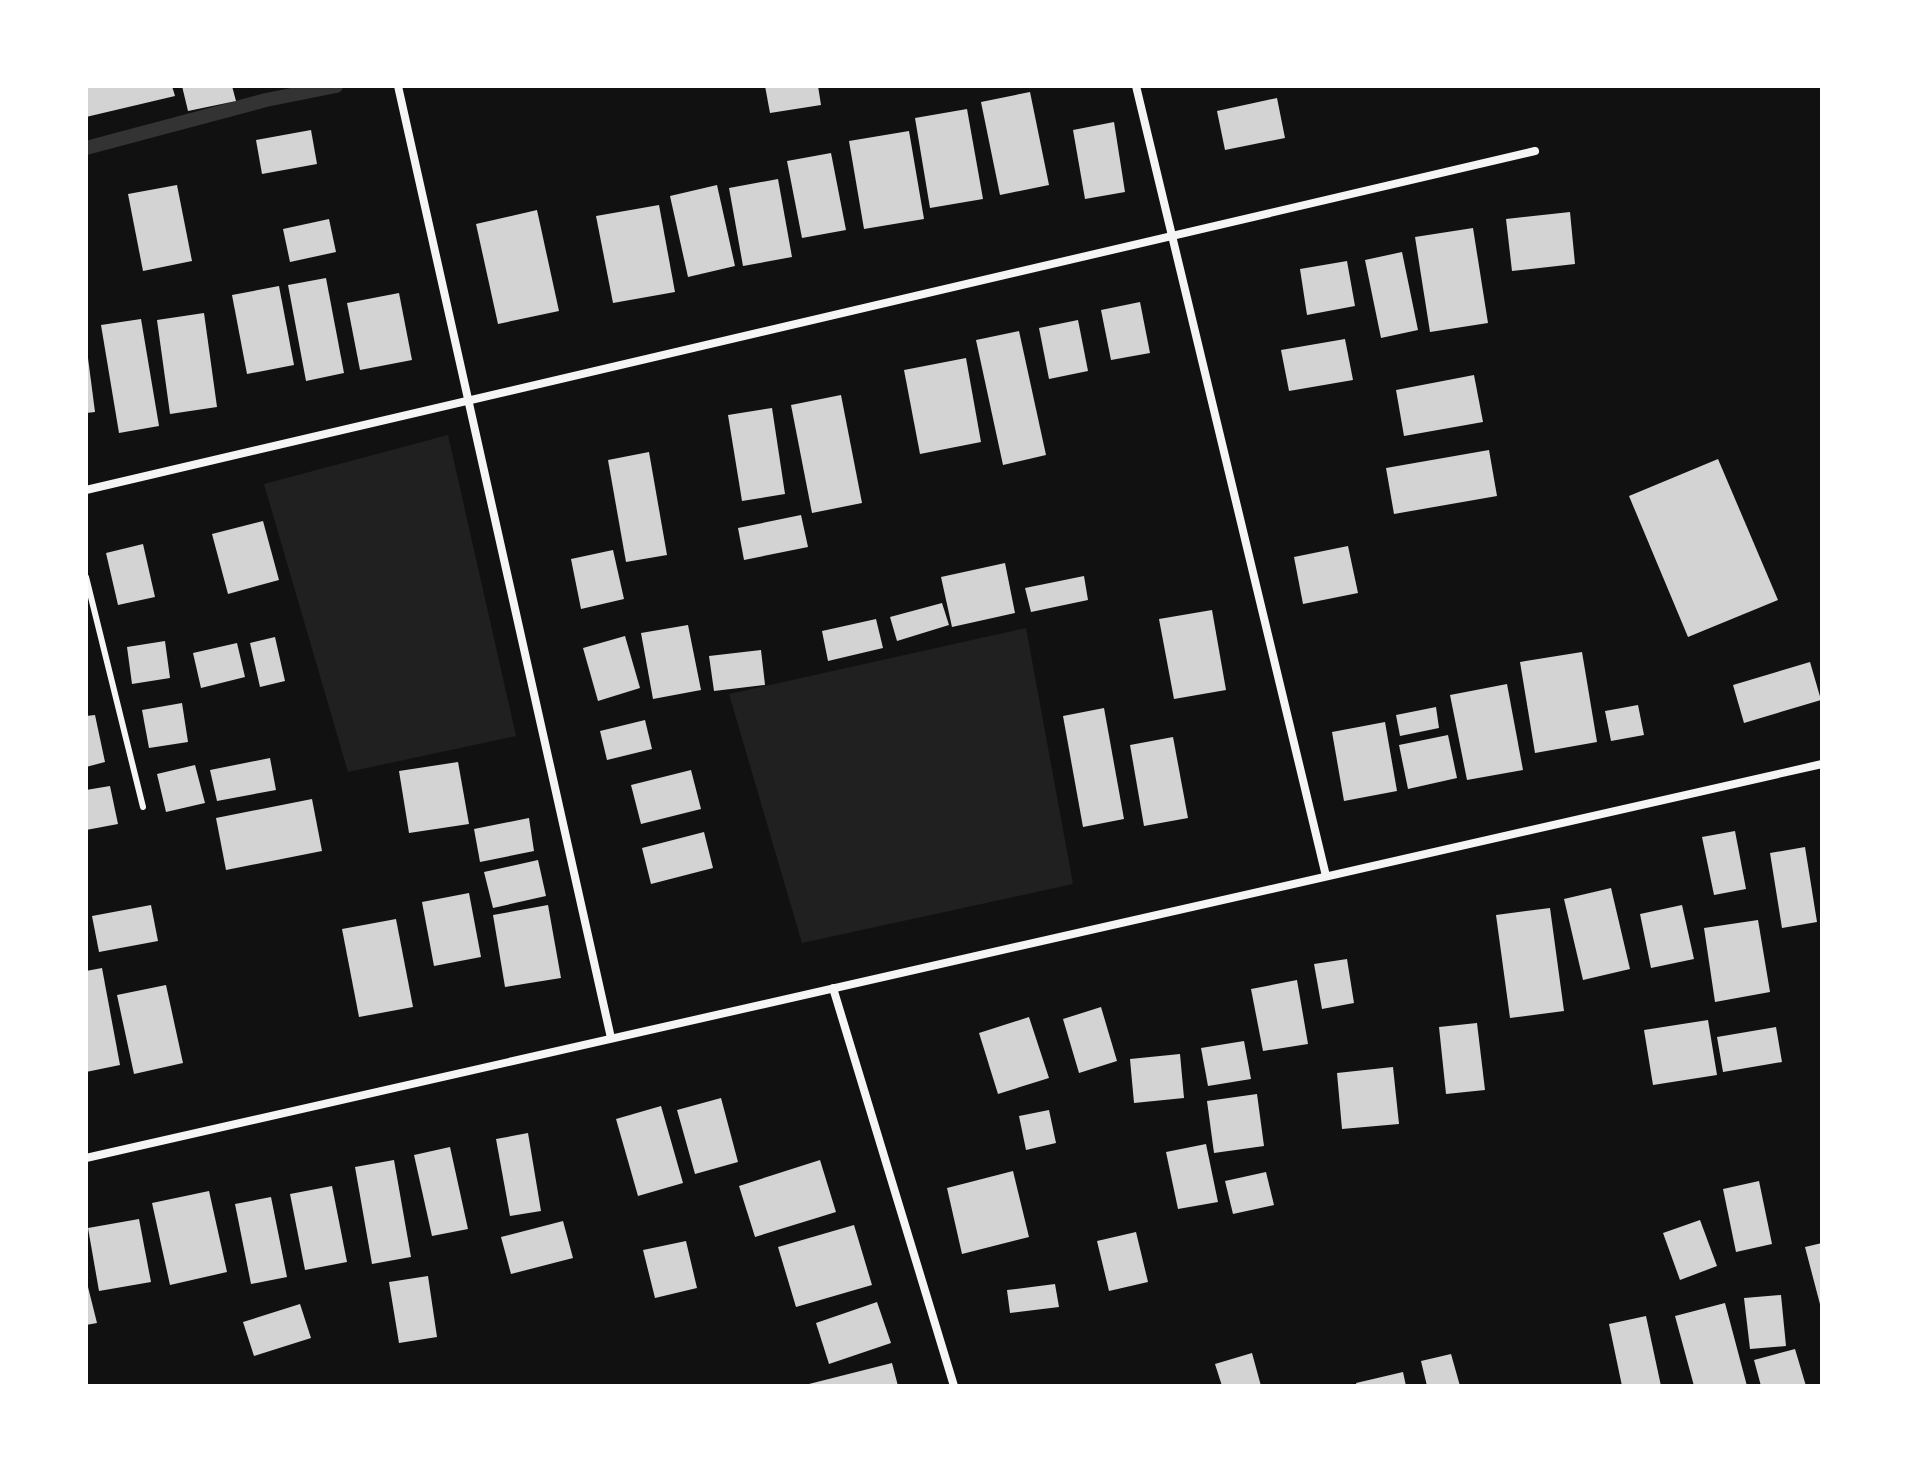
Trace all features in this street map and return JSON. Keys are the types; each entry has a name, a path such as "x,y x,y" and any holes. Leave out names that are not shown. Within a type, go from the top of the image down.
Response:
{"street":[{"path":"398,86 611,1038"},
{"path":"1136,86 1326,876"},
{"path":"86,490 1535,151"},
{"path":"86,1158 1822,764"},
{"path":"833,988 954,1386"}],"lane":[{"path":"86,577 143,807"}],"shaded area":[{"path":"448,435 516,736 348,772 264,484"},
{"path":"1026,628 1073,884 802,943 729,694"}],"building":[{"path":"86,86 172,86 175,96 86,117"},
{"path":"182,86 232,86 236,101 188,111"},
{"path":"765,86 818,86 821,105 770,113"},
{"path":"1030,92 1049,185 1000,195 981,102"},
{"path":"1277,98 1285,138 1225,150 1217,111"},
{"path":"967,109 983,199 930,208 915,118"},
{"path":"1114,122 1125,192 1085,199 1073,130"},
{"path":"311,130 317,164 262,174 256,140"},
{"path":"909,131 924,219 864,229 849,141"},
{"path":"831,153 846,230 802,238 787,161"},
{"path":"778,179 792,257 743,266 729,188"},
{"path":"177,185 192,261 143,271 128,194"},
{"path":"717,185 735,266 688,277 670,196"},
{"path":"659,205 675,292 613,303 596,216"},
{"path":"537,210 559,311 498,324 476,224"},
{"path":"1570,212 1575,264 1512,271 1506,219"},
{"path":"329,219 336,252 290,262 283,229"},
{"path":"1473,228 1488,323 1430,332 1415,237"},
{"path":"1402,252 1418,330 1381,338 1365,260"},
{"path":"1347,261 1355,306 1307,315 1300,269"},
{"path":"326,278 344,373 306,381 288,285"},
{"path":"279,286 294,365 247,374 232,295"},
{"path":"399,293 412,360 360,370 347,303"},
{"path":"1140,302 1150,353 1111,360 1101,310"},
{"path":"204,313 217,407 170,414 157,320"},
{"path":"141,319 159,426 119,433 101,325"},
{"path":"1078,320 1088,371 1049,379 1039,328"},
{"path":"1019,331 1046,455 1003,465 976,340"},
{"path":"1345,339 1353,380 1289,391 1281,350"},
{"path":"86,358 95,412 86,413"},
{"path":"966,358 981,442 920,454 904,370"},
{"path":"1474,375 1483,422 1404,436 1396,390"},
{"path":"841,395 862,503 812,513 791,405"},
{"path":"772,408 785,494 742,501 728,415"},
{"path":"1489,450 1497,496 1394,514 1386,468"},
{"path":"649,452 667,555 626,562 608,460"},
{"path":"1718,459 1778,600 1688,637 1629,496"},
{"path":"801,515 808,547 744,560 738,528"},
{"path":"263,521 279,580 228,594 212,534"},
{"path":"143,544 155,597 118,605 106,553"},
{"path":"1348,546 1358,593 1303,604 1294,557"},
{"path":"613,550 624,599 581,609 571,559"},
{"path":"1005,563 1015,613 952,627 941,577"},
{"path":"1084,576 1088,600 1031,612 1025,588"},
{"path":"942,603 949,625 897,641 890,617"},
{"path":"1212,610 1226,690 1174,699 1159,619"},
{"path":"876,619 883,648 828,661 822,631"},
{"path":"688,625 701,690 653,699 641,633"},
{"path":"625,636 640,688 598,701 583,648"},
{"path":"275,637 285,681 260,687 250,643"},
{"path":"165,641 170,678 132,684 127,647"},
{"path":"237,643 245,677 201,688 193,653"},
{"path":"761,650 765,685 714,691 709,656"},
{"path":"1582,652 1597,742 1535,753 1520,662"},
{"path":"1810,662 1821,700 1744,723 1733,685"},
{"path":"1507,684 1523,770 1467,780 1450,695"},
{"path":"182,703 188,742 149,748 142,710"},
{"path":"1638,705 1644,735 1611,741 1605,711"},
{"path":"1436,707 1439,728 1400,736 1396,715"},
{"path":"1104,708 1124,819 1083,827 1063,716"},
{"path":"95,715 105,762 86,767 86,716"},
{"path":"645,720 652,749 607,760 600,731"},
{"path":"1385,722 1397,791 1344,801 1332,732"},
{"path":"1448,735 1457,778 1408,789 1399,745"},
{"path":"1173,737 1188,818 1144,826 1130,745"},
{"path":"270,758 276,790 217,801 210,770"},
{"path":"458,762 469,824 409,833 399,771"},
{"path":"195,765 205,803 166,812 157,774"},
{"path":"691,770 701,809 641,824 631,785"},
{"path":"110,786 118,824 86,830 86,790"},
{"path":"312,799 322,851 226,870 216,818"},
{"path":"529,818 534,851 480,862 474,829"},
{"path":"1735,831 1746,889 1714,895 1702,837"},
{"path":"704,832 713,868 651,884 642,848"},
{"path":"1805,847 1817,922 1782,928 1770,853"},
{"path":"538,860 546,896 493,908 484,872"},
{"path":"1611,888 1630,969 1583,980 1564,899"},
{"path":"469,893 481,957 434,966 422,902"},
{"path":"151,905 158,941 99,952 92,916"},
{"path":"548,905 561,978 505,987 493,915"},
{"path":"1682,905 1694,959 1651,968 1640,914"},
{"path":"1550,908 1564,1011 1510,1018 1496,915"},
{"path":"396,919 413,1007 359,1017 342,929"},
{"path":"1758,920 1770,992 1715,1002 1704,928"},
{"path":"1347,959 1354,1003 1322,1009 1314,964"},
{"path":"102,968 120,1065 86,1072 86,971"},
{"path":"1297,980 1308,1044 1263,1051 1251,989"},
{"path":"166,985 183,1063 134,1074 117,995"},
{"path":"1101,1007 1117,1061 1079,1073 1063,1019"},
{"path":"1029,1017 1049,1078 998,1094 979,1033"},
{"path":"1708,1020 1717,1075 1653,1085 1644,1030"},
{"path":"1477,1023 1485,1090 1446,1094 1439,1027"},
{"path":"1776,1027 1782,1062 1723,1072 1717,1037"},
{"path":"1244,1041 1251,1079 1208,1086 1201,1048"},
{"path":"1180,1054 1184,1098 1134,1103 1130,1059"},
{"path":"1393,1067 1399,1124 1342,1129 1337,1073"},
{"path":"1257,1094 1264,1146 1214,1153 1207,1101"},
{"path":"721,1098 738,1162 695,1174 677,1110"},
{"path":"661,1106 683,1183 638,1196 616,1119"},
{"path":"1049,1110 1056,1143 1026,1150 1019,1116"},
{"path":"528,1133 541,1211 510,1216 496,1139"},
{"path":"1206,1144 1218,1202 1178,1209 1166,1152"},
{"path":"450,1147 468,1229 432,1236 414,1155"},
{"path":"394,1160 411,1257 372,1264 355,1167"},
{"path":"820,1160 836,1212 755,1237 739,1186"},
{"path":"1013,1171 1029,1237 962,1254 947,1188"},
{"path":"1266,1172 1274,1205 1233,1214 1225,1181"},
{"path":"1759,1181 1772,1244 1736,1252 1723,1189"},
{"path":"332,1186 347,1262 305,1270 290,1194"},
{"path":"209,1191 227,1272 170,1285 152,1203"},
{"path":"271,1197 287,1277 251,1284 235,1204"},
{"path":"139,1219 151,1282 99,1291 88,1228"},
{"path":"1700,1220 1717,1266 1680,1280 1663,1233"},
{"path":"563,1221 573,1258 511,1274 501,1237"},
{"path":"854,1225 872,1285 796,1307 778,1247"},
{"path":"1136,1232 1148,1282 1109,1291 1097,1241"},
{"path":"686,1241 697,1288 655,1298 643,1250"},
{"path":"1822,1243 1822,1308 1821,1308 1805,1247"},
{"path":"428,1276 437,1337 399,1343 389,1282"},
{"path":"86,1279 97,1323 86,1325"},
{"path":"1055,1284 1059,1307 1010,1313 1007,1290"},
{"path":"1781,1295 1786,1346 1750,1349 1744,1298"},
{"path":"877,1302 891,1343 829,1364 816,1323"},
{"path":"1725,1303 1747,1386 1694,1386 1675,1316"},
{"path":"300,1304 311,1338 254,1356 243,1322"},
{"path":"1646,1316 1661,1386 1622,1386 1609,1324"},
{"path":"1795,1349 1806,1386 1761,1386 1754,1360"},
{"path":"1252,1353 1261,1386 1222,1386 1215,1364"},
{"path":"1451,1354 1460,1386 1427,1386 1421,1361"},
{"path":"892,1363 898,1386 805,1386 805,1385"},
{"path":"1403,1372 1406,1386 1357,1386 1356,1383"}],"waterway":[{"path":"86,148 266,100 336,86"}]}
